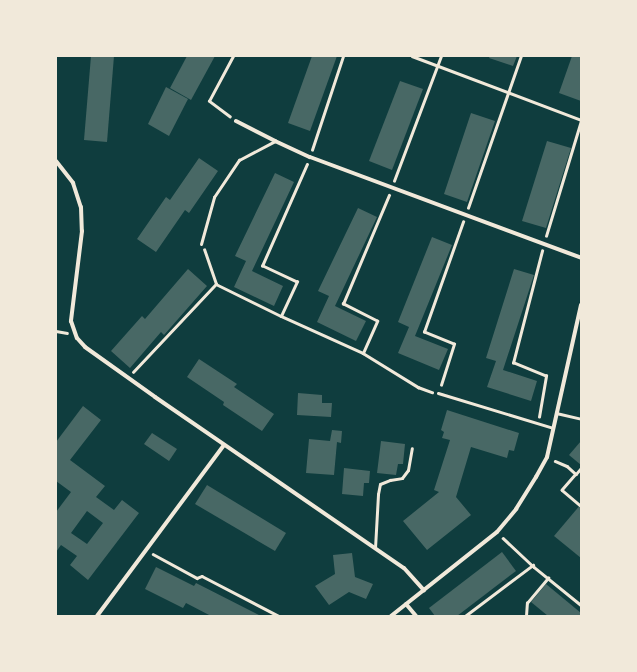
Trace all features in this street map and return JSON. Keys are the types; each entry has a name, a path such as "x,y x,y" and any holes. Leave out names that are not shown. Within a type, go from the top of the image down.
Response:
{"street":[{"path":"236,121 275,142 310,156 581,258"},
{"path":"56,161 72,183 81,214 82,231 71,321 73,331 85,347 127,378 404,568 424,590"},
{"path":"390,616 497,532 516,509 547,457 581,305"},
{"path":"97,616 224,445"},
{"path":"406,604 416,616"}],"lane":[{"path":"201,244 214,197 239,160 275,142"},
{"path":"438,393 553,428"},
{"path":"556,413 581,419"},
{"path":"376,548 378,494 380,484 390,480 402,478 408,470 412,448"}],"path":[{"path":"233,56 209,101 236,121"},
{"path":"281,316 297,282 262,266 310,156 343,56"},
{"path":"412,56 581,120 544,244 513,363 546,376 538,423"},
{"path":"363,353 377,321 343,304 392,187 441,56"},
{"path":"201,244 216,284 281,316 363,353 418,388 438,393 454,344 424,332 521,56"},
{"path":"127,378 216,284"},
{"path":"547,457 567,466 576,474"},
{"path":"580,505 562,490 581,468"},
{"path":"497,532 533,566 581,605"},
{"path":"153,554 197,578 202,576 279,616"},
{"path":"465,616 533,566"},
{"path":"526,616 527,603 548,578"}],"building":[{"path":"91,56 114,56 107,142 84,140"},
{"path":"187,56 215,56 191,100 170,88"},
{"path":"312,56 337,56 310,131 288,123"},
{"path":"490,56 517,56 513,66 489,58"},
{"path":"572,56 581,56 581,101 559,93"},
{"path":"400,81 423,89 392,170 369,161"},
{"path":"166,87 188,99 169,136 148,124"},
{"path":"471,113 495,121 467,202 444,194"},
{"path":"547,141 571,148 546,228 522,221"},
{"path":"199,158 218,171 189,213 185,210 156,252 137,239 166,197 170,200"},
{"path":"275,173 294,182 252,271 283,286 274,306 234,287 246,261 235,256"},
{"path":"358,208 377,217 335,306 366,321 356,341 317,322 329,296 318,291"},
{"path":"432,237 452,245 415,336 448,349 439,370 398,353 409,327 398,322"},
{"path":"188,269 207,286 164,335 161,332 130,368 111,351 142,316 145,319"},
{"path":"514,269 534,275 503,370 537,381 531,401 487,387 496,361 486,358"},
{"path":"199,359 237,384 234,387 274,414 262,431 223,405 224,402 187,377"},
{"path":"298,393 322,395 322,403 332,403 331,417 297,415"},
{"path":"83,406 101,420 70,460 105,486 96,497 114,510 122,500 139,513 88,580 70,565 77,556 61,545 56,552 56,512 71,492 56,481 56,442","holes":["87,511 103,523 87,544 71,533"]},
{"path":"447,410 519,433 514,451 509,450 507,458 471,447 456,497 471,515 427,550 403,521 439,492 434,490 450,440 442,438 444,432 441,430"},
{"path":"332,430 342,431 341,443 337,442 334,475 306,473 309,439 330,441"},
{"path":"152,433 177,449 169,461 144,444"},
{"path":"381,441 405,444 403,464 398,464 396,475 377,473"},
{"path":"581,441 581,465 569,455"},
{"path":"344,468 370,471 369,483 364,483 363,496 342,494"},
{"path":"207,485 286,533 275,551 195,504"},
{"path":"581,504 581,558 554,536"},
{"path":"502,552 516,571 457,616 435,616 429,608"},
{"path":"352,553 355,577 373,584 366,599 349,592 329,605 315,586 335,574 333,555"},
{"path":"156,567 194,586 196,583 261,616 211,616 186,603 183,608 145,589"},
{"path":"546,584 581,613 581,616 548,616 531,602"}]}
